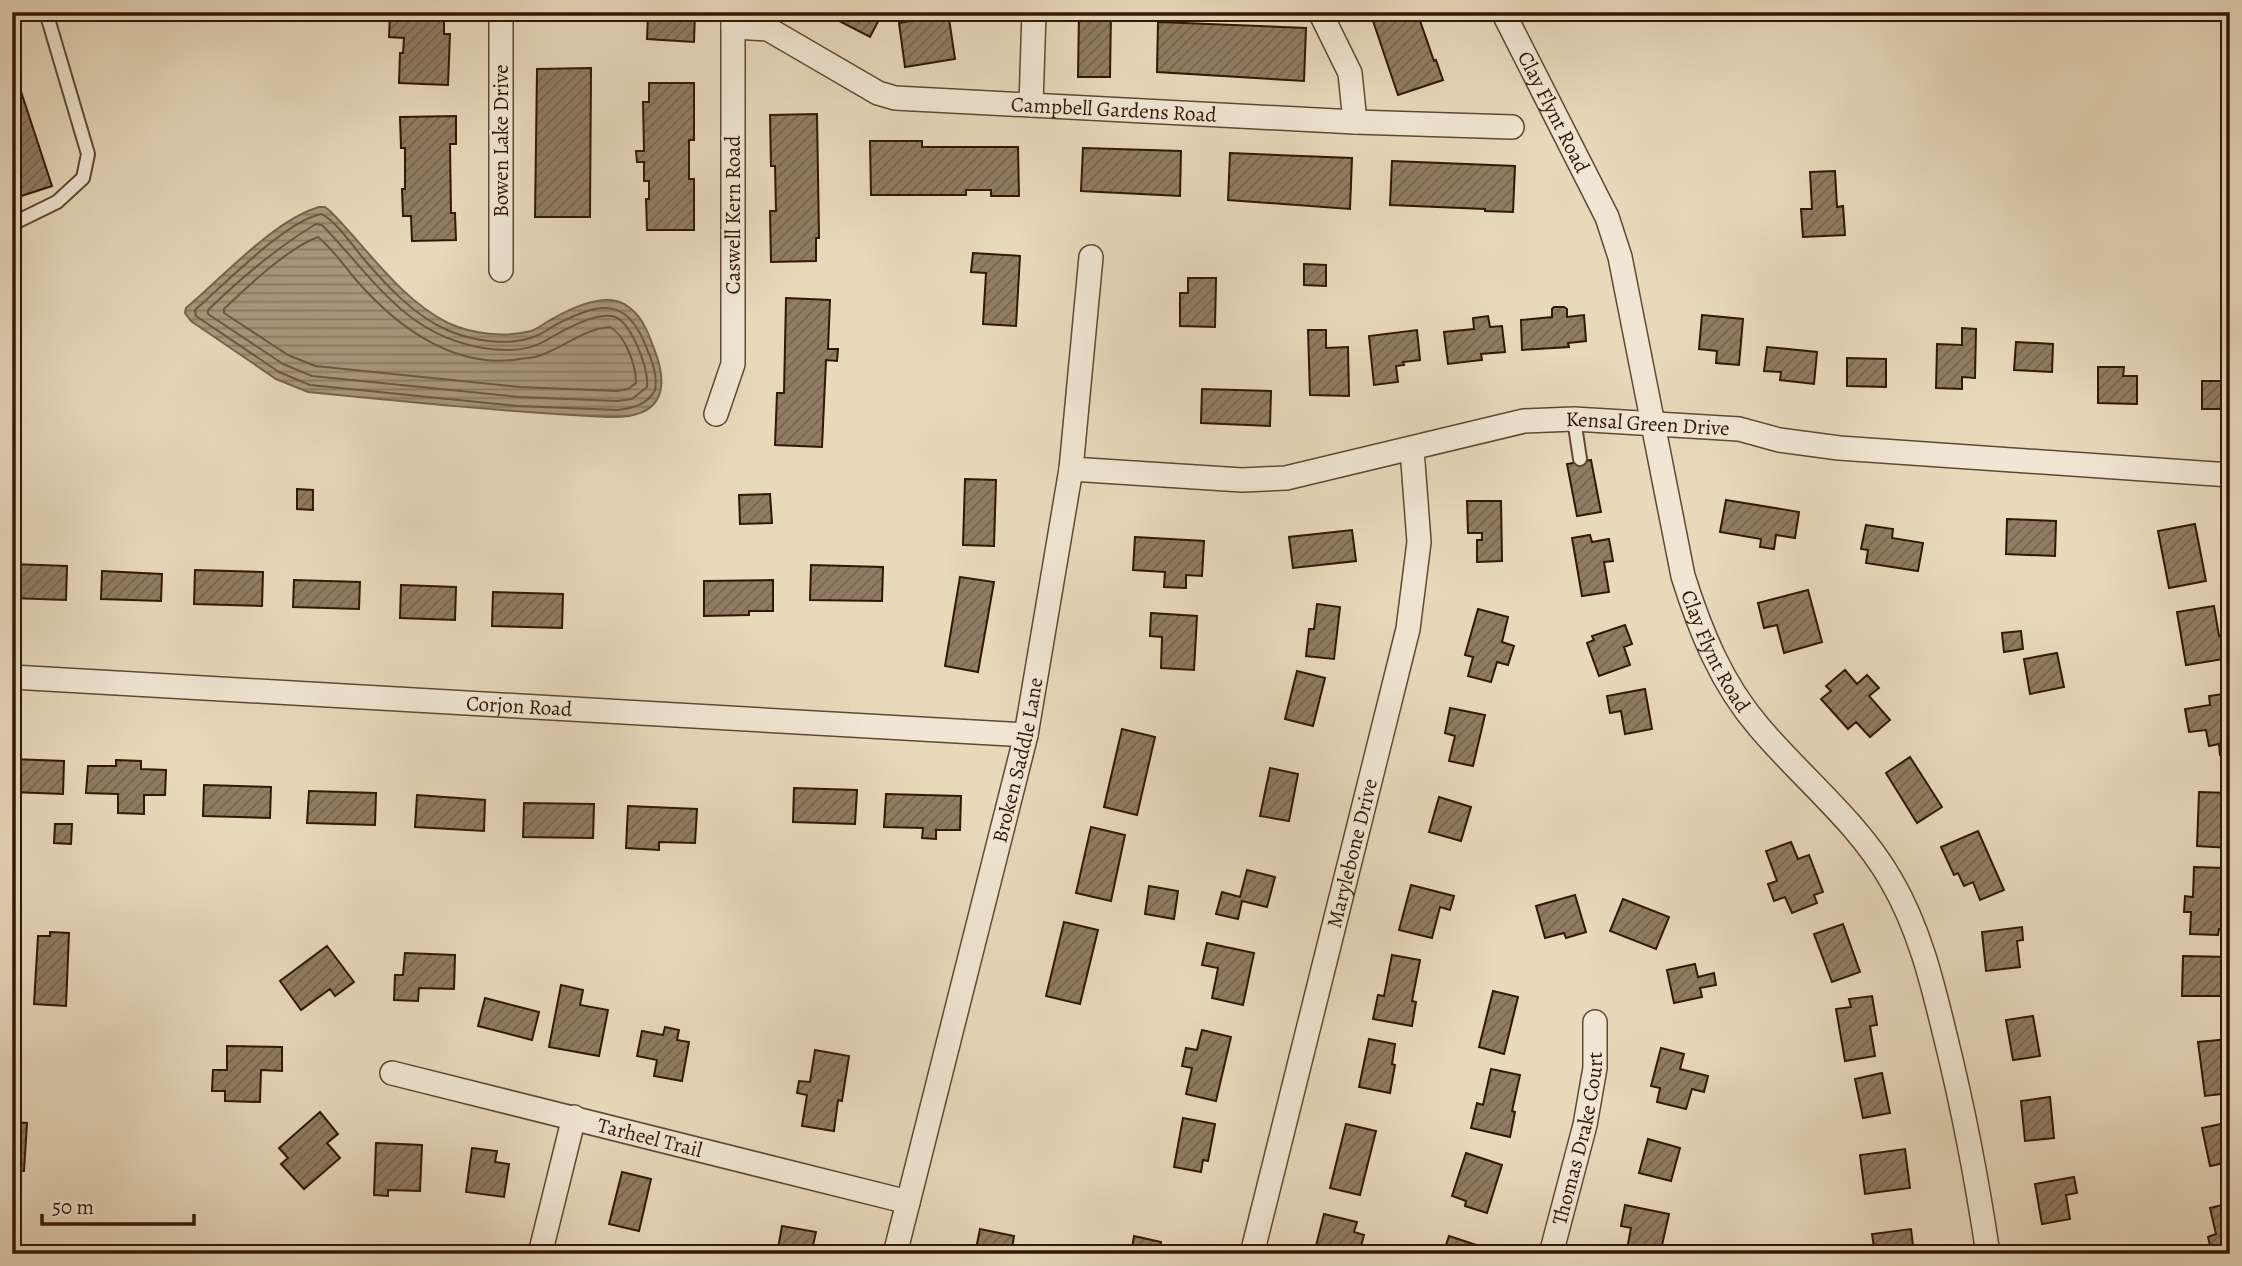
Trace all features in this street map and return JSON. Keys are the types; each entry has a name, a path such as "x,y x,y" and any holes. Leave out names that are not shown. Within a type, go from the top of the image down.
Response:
{"street":[{"name":"Bowen Lake Drive","path":"500,270 501,12"},
{"path":"1031,105 1034,12"},
{"path":"1320,12 1350,73 1355,122"},
{"name":"Clay Flynt Road","path":"1503,12 1607,216 1620,257 1684,576 1697,619 1729,687 1757,725 1834,805 1869,848 1890,879 1911,920 1927,964 1954,1072 1989,1254"},
{"name":"Campbell Gardens Road","path":"733,19 768,29 886,96 1355,122 1512,127"},
{"name":"Caswell Kern Road","path":"716,414 733,363 733,19"},
{"name":"Broken Saddle Lane","path":"895,1254 1026,735 1071,469 1091,257"},
{"name":"Kensal Green Drive","path":"1071,469 1242,480 1286,478 1524,421 1574,419 1739,429 1779,440 1839,448 2230,475"},
{"name":"Marylebone Drive","path":"1252,1254 1408,629 1419,542 1412,449"},
{"name":"Corjon Road","path":"12,677 1026,735"},
{"name":"Thomas Drake Court","path":"1552,1254 1585,1125 1595,1068 1595,1022"},
{"name":"Tarheel Trail","path":"393,1073 908,1202"},
{"path":"540,1254 573,1117"}],"lane":[{"path":"12,224 57,202 83,178 88,154 46,12"},
{"path":"1574,419 1580,459"}],"water":[{"path":"319,207 330,211 399,287 430,313 457,327 489,334 521,333 534,330 561,314 588,303 607,300 624,304 642,322 653,346 661,376 658,399 640,413 608,417 495,410 308,392 276,379 191,321 185,313 186,308 232,266 284,224"}],"building":[{"path":"444,12 444,34 450,34 448,85 399,83 400,53 403,53 404,38 389,37 390,13"},
{"path":"636,12 695,12 694,42 647,39 648,15"},
{"path":"822,12 883,12 870,37"},
{"path":"948,12 955,59 905,67 899,23"},
{"path":"1079,12 1111,12 1110,77 1078,77"},
{"path":"1370,12 1417,12 1443,80 1398,95"},
{"path":"1158,22 1306,28 1304,81 1157,72"},
{"path":"12,64 52,186 12,199"},
{"path":"591,68 590,217 535,217 537,69"},
{"path":"649,83 694,83 694,140 689,140 689,179 694,179 694,230 647,230 646,199 649,199 649,181 644,181 644,162 637,162 636,151 644,151 643,102 649,102"},
{"path":"817,114 819,238 816,238 816,261 771,262 770,211 776,211 775,166 771,166 770,115"},
{"path":"456,116 456,144 450,144 451,213 455,213 456,240 412,241 411,216 403,216 405,148 401,148 400,117"},
{"path":"870,141 922,141 922,147 1018,147 1019,196 991,196 991,190 966,190 966,195 871,195"},
{"path":"1083,148 1181,151 1180,196 1081,191"},
{"path":"1230,153 1352,158 1350,209 1228,200"},
{"path":"1392,161 1515,166 1513,212 1390,205"},
{"path":"1835,171 1837,207 1843,206 1845,235 1803,237 1801,209 1812,209 1810,172"},
{"path":"973,253 1020,256 1016,326 983,324 986,273 971,272"},
{"path":"1304,264 1326,265 1326,286 1304,285"},
{"path":"1188,278 1216,278 1215,327 1180,326 1180,293 1188,293"},
{"path":"786,298 830,300 828,349 838,349 837,361 826,360 822,447 775,445 777,393 784,393"},
{"path":"1554,307 1567,309 1567,317 1584,315 1586,341 1568,343 1569,347 1522,350 1521,320 1552,317"},
{"path":"1702,315 1743,319 1739,365 1716,363 1717,351 1699,349"},
{"path":"1488,316 1490,327 1502,326 1505,352 1481,354 1482,360 1448,364 1444,332 1474,329 1473,318"},
{"path":"1962,328 1976,329 1975,378 1962,377 1962,389 1936,388 1937,344 1962,345"},
{"path":"1308,330 1326,330 1326,348 1348,347 1349,396 1310,395"},
{"path":"1417,330 1420,360 1403,362 1404,365 1396,366 1398,382 1374,385 1369,336"},
{"path":"2016,342 2053,344 2052,372 2014,370"},
{"path":"1767,347 1817,352 1814,384 1780,380 1781,372 1764,371"},
{"path":"1847,358 1886,359 1886,387 1847,386"},
{"path":"2098,367 2124,367 2123,376 2137,376 2137,404 2098,403"},
{"path":"2202,381 2230,381 2230,409 2202,409"},
{"path":"1202,389 1271,391 1270,426 1201,423"},
{"path":"1591,460 1601,512 1577,516 1567,464"},
{"path":"965,479 996,480 994,546 963,545"},
{"path":"297,489 313,490 313,510 297,509"},
{"path":"770,494 772,523 740,524 739,495"},
{"path":"1726,500 1799,512 1795,538 1776,535 1774,549 1760,547 1761,539 1720,532"},
{"path":"1467,501 1501,501 1502,561 1477,562 1477,540 1482,540 1482,533 1468,533"},
{"path":"2007,519 2056,521 2055,556 2006,554"},
{"path":"2195,524 2206,581 2169,588 2158,531"},
{"path":"1866,525 1893,529 1892,538 1923,543 1918,571 1866,563 1868,550 1861,549"},
{"path":"1352,530 1356,561 1293,568 1289,537"},
{"path":"1590,535 1592,542 1609,539 1613,561 1604,562 1609,592 1582,596 1572,538"},
{"path":"1135,537 1204,541 1202,576 1186,575 1186,588 1164,587 1165,572 1133,570"},
{"path":"12,564 67,566 66,600 12,598"},
{"path":"811,565 883,567 882,601 810,600"},
{"path":"195,570 263,572 262,606 194,604"},
{"path":"102,571 162,574 161,601 101,599"},
{"path":"960,577 994,582 978,672 945,666"},
{"path":"294,580 360,582 359,609 293,607"},
{"path":"773,580 773,611 749,611 749,615 704,616 704,581"},
{"path":"401,585 456,587 455,620 400,618"},
{"path":"1808,590 1822,642 1784,653 1777,625 1764,628 1758,603"},
{"path":"493,592 563,594 562,628 492,626"},
{"path":"1317,604 1340,607 1334,659 1306,656 1309,629 1314,629"},
{"path":"2214,606 2219,636 2230,634 2230,658 2186,665 2177,612"},
{"path":"1478,609 1508,617 1502,642 1514,646 1508,665 1497,662 1491,682 1468,676 1473,657 1465,655"},
{"path":"1151,613 1197,616 1194,670 1161,668 1162,637 1150,636"},
{"path":"1625,625 1632,644 1624,647 1630,665 1599,676 1587,643 1594,640 1592,636"},
{"path":"2021,631 2023,649 2004,652 2002,633"},
{"path":"2057,653 2064,687 2030,694 2024,659"},
{"path":"1845,670 1857,684 1867,675 1879,688 1869,696 1890,720 1870,737 1856,722 1848,729 1821,699 1831,691 1826,686"},
{"path":"1297,671 1325,678 1313,726 1285,719"},
{"path":"1645,689 1652,729 1625,734 1621,711 1610,713 1607,696"},
{"path":"2230,693 2230,754 2220,755 2219,744 2209,746 2206,730 2189,732 2185,709 2210,705 2209,696"},
{"path":"1450,708 1485,715 1473,766 1449,761 1455,736 1445,733"},
{"path":"1122,729 1155,737 1137,815 1104,807"},
{"path":"1910,757 1942,807 1917,823 1886,773"},
{"path":"12,759 64,761 63,794 12,792"},
{"path":"116,760 141,761 141,769 166,770 165,795 144,795 144,814 118,813 118,794 86,793 88,766 116,766"},
{"path":"1270,768 1298,774 1289,821 1260,816"},
{"path":"204,785 271,787 270,818 203,816"},
{"path":"794,788 857,790 855,824 793,822"},
{"path":"309,791 376,793 375,825 307,823"},
{"path":"2199,792 2230,793 2230,848 2197,846"},
{"path":"886,794 961,796 960,830 936,830 936,839 922,838 923,828 884,827"},
{"path":"417,795 485,800 484,831 415,827"},
{"path":"1439,797 1471,807 1461,841 1429,832"},
{"path":"524,803 594,804 593,838 523,837"},
{"path":"628,806 697,809 695,843 659,842 659,850 626,848"},
{"path":"55,824 72,824 71,844 54,843"},
{"path":"1091,827 1125,835 1111,901 1076,893"},
{"path":"1978,831 2004,890 1980,900 1973,882 1964,886 1958,873 1954,875 1941,847"},
{"path":"1791,842 1798,859 1809,855 1823,892 1814,895 1817,903 1792,913 1785,897 1774,901 1768,884 1777,881 1766,851"},
{"path":"2194,867 2224,868 2223,888 2229,889 2230,929 2219,929 2218,935 2190,934 2191,912 2184,912 2185,896 2193,897"},
{"path":"1247,870 1275,877 1267,907 1242,901 1238,919 1216,914 1222,892 1240,897"},
{"path":"1411,885 1454,896 1450,910 1440,907 1432,938 1399,930"},
{"path":"1149,886 1178,891 1174,919 1145,914"},
{"path":"1575,895 1586,932 1566,938 1564,933 1545,938 1536,906"},
{"path":"1623,899 1669,917 1656,949 1610,931"},
{"path":"1064,922 1098,930 1080,1004 1046,996"},
{"path":"1843,924 1860,972 1832,982 1814,934"},
{"path":"2022,927 2023,940 2017,941 2020,967 1986,971 1982,932"},
{"path":"50,932 69,933 66,1006 34,1004 38,936 50,936"},
{"path":"1207,943 1254,953 1243,1005 1212,998 1218,968 1202,965"},
{"path":"327,946 354,982 335,996 330,989 301,1010 280,981"},
{"path":"405,953 455,955 454,989 419,988 418,1001 394,1000 395,975 403,975"},
{"path":"1392,955 1420,960 1412,1001 1416,1002 1412,1026 1373,1019 1378,995 1384,996"},
{"path":"2183,956 2229,957 2228,996 2182,996"},
{"path":"1695,964 1698,977 1714,973 1716,985 1700,988 1702,997 1674,1003 1667,970"},
{"path":"561,985 583,990 580,1005 608,1010 599,1056 549,1047"},
{"path":"1493,991 1518,997 1504,1054 1479,1047"},
{"path":"1872,996 1877,1025 1870,1026 1875,1056 1845,1061 1836,1009 1851,1007 1849,999"},
{"path":"485,998 539,1012 532,1040 478,1026"},
{"path":"2033,1016 2040,1056 2013,1060 2006,1020"},
{"path":"665,1027 679,1030 677,1040 689,1042 682,1081 654,1076 657,1060 637,1056 642,1031 663,1035"},
{"path":"1202,1030 1231,1037 1216,1101 1186,1094 1192,1068 1182,1066 1186,1048 1197,1050"},
{"path":"1369,1039 1395,1044 1392,1064 1395,1065 1390,1093 1359,1087"},
{"path":"2229,1039 2230,1093 2205,1096 2198,1042"},
{"path":"227,1046 282,1047 282,1071 261,1070 260,1102 225,1101 225,1091 212,1091 213,1070 227,1070"},
{"path":"1661,1048 1684,1054 1680,1069 1708,1076 1704,1092 1692,1089 1686,1109 1657,1102 1660,1088 1651,1086"},
{"path":"815,1050 849,1056 842,1101 838,1100 834,1131 802,1126 807,1095 797,1093 799,1081 810,1082"},
{"path":"1491,1069 1520,1075 1512,1111 1515,1112 1510,1137 1471,1128 1477,1103 1483,1105"},
{"path":"1882,1073 1890,1113 1863,1118 1855,1079"},
{"path":"2050,1097 2054,1138 2025,1141 2021,1101"},
{"path":"320,1112 338,1134 327,1143 340,1158 304,1189 281,1164 288,1158 279,1148"},
{"path":"1183,1118 1215,1124 1208,1161 1203,1160 1201,1172 1174,1167"},
{"path":"12,1122 27,1123 24,1171 12,1170"},
{"path":"2230,1122 2230,1162 2210,1166 2202,1128"},
{"path":"1346,1124 1376,1131 1360,1195 1330,1188"},
{"path":"1648,1139 1680,1148 1671,1181 1639,1173"},
{"path":"376,1143 422,1145 420,1191 388,1190 388,1196 374,1195"},
{"path":"472,1148 497,1151 495,1162 509,1164 504,1197 466,1192"},
{"path":"1905,1149 1910,1188 1865,1194 1860,1155"},
{"path":"1466,1153 1502,1165 1487,1213 1465,1206 1466,1201 1452,1196"},
{"path":"622,1172 651,1179 639,1231 609,1224"},
{"path":"2074,1177 2077,1193 2066,1195 2070,1219 2042,1224 2035,1184"},
{"path":"2230,1203 2230,1253 2212,1254 2208,1237 2216,1234 2210,1208"},
{"path":"1625,1205 1669,1214 1660,1254 1626,1254 1631,1228 1621,1226"},
{"path":"1324,1214 1357,1222 1354,1232 1364,1235 1359,1254 1314,1254"},
{"path":"782,1226 816,1232 811,1254 777,1254"},
{"path":"980,1229 1014,1236 1011,1254 975,1254"},
{"path":"1911,1229 1914,1254 1875,1254 1872,1234"},
{"path":"1134,1236 1161,1242 1159,1254 1131,1254"},
{"path":"1449,1236 1476,1245 1473,1254 1443,1254"}]}
